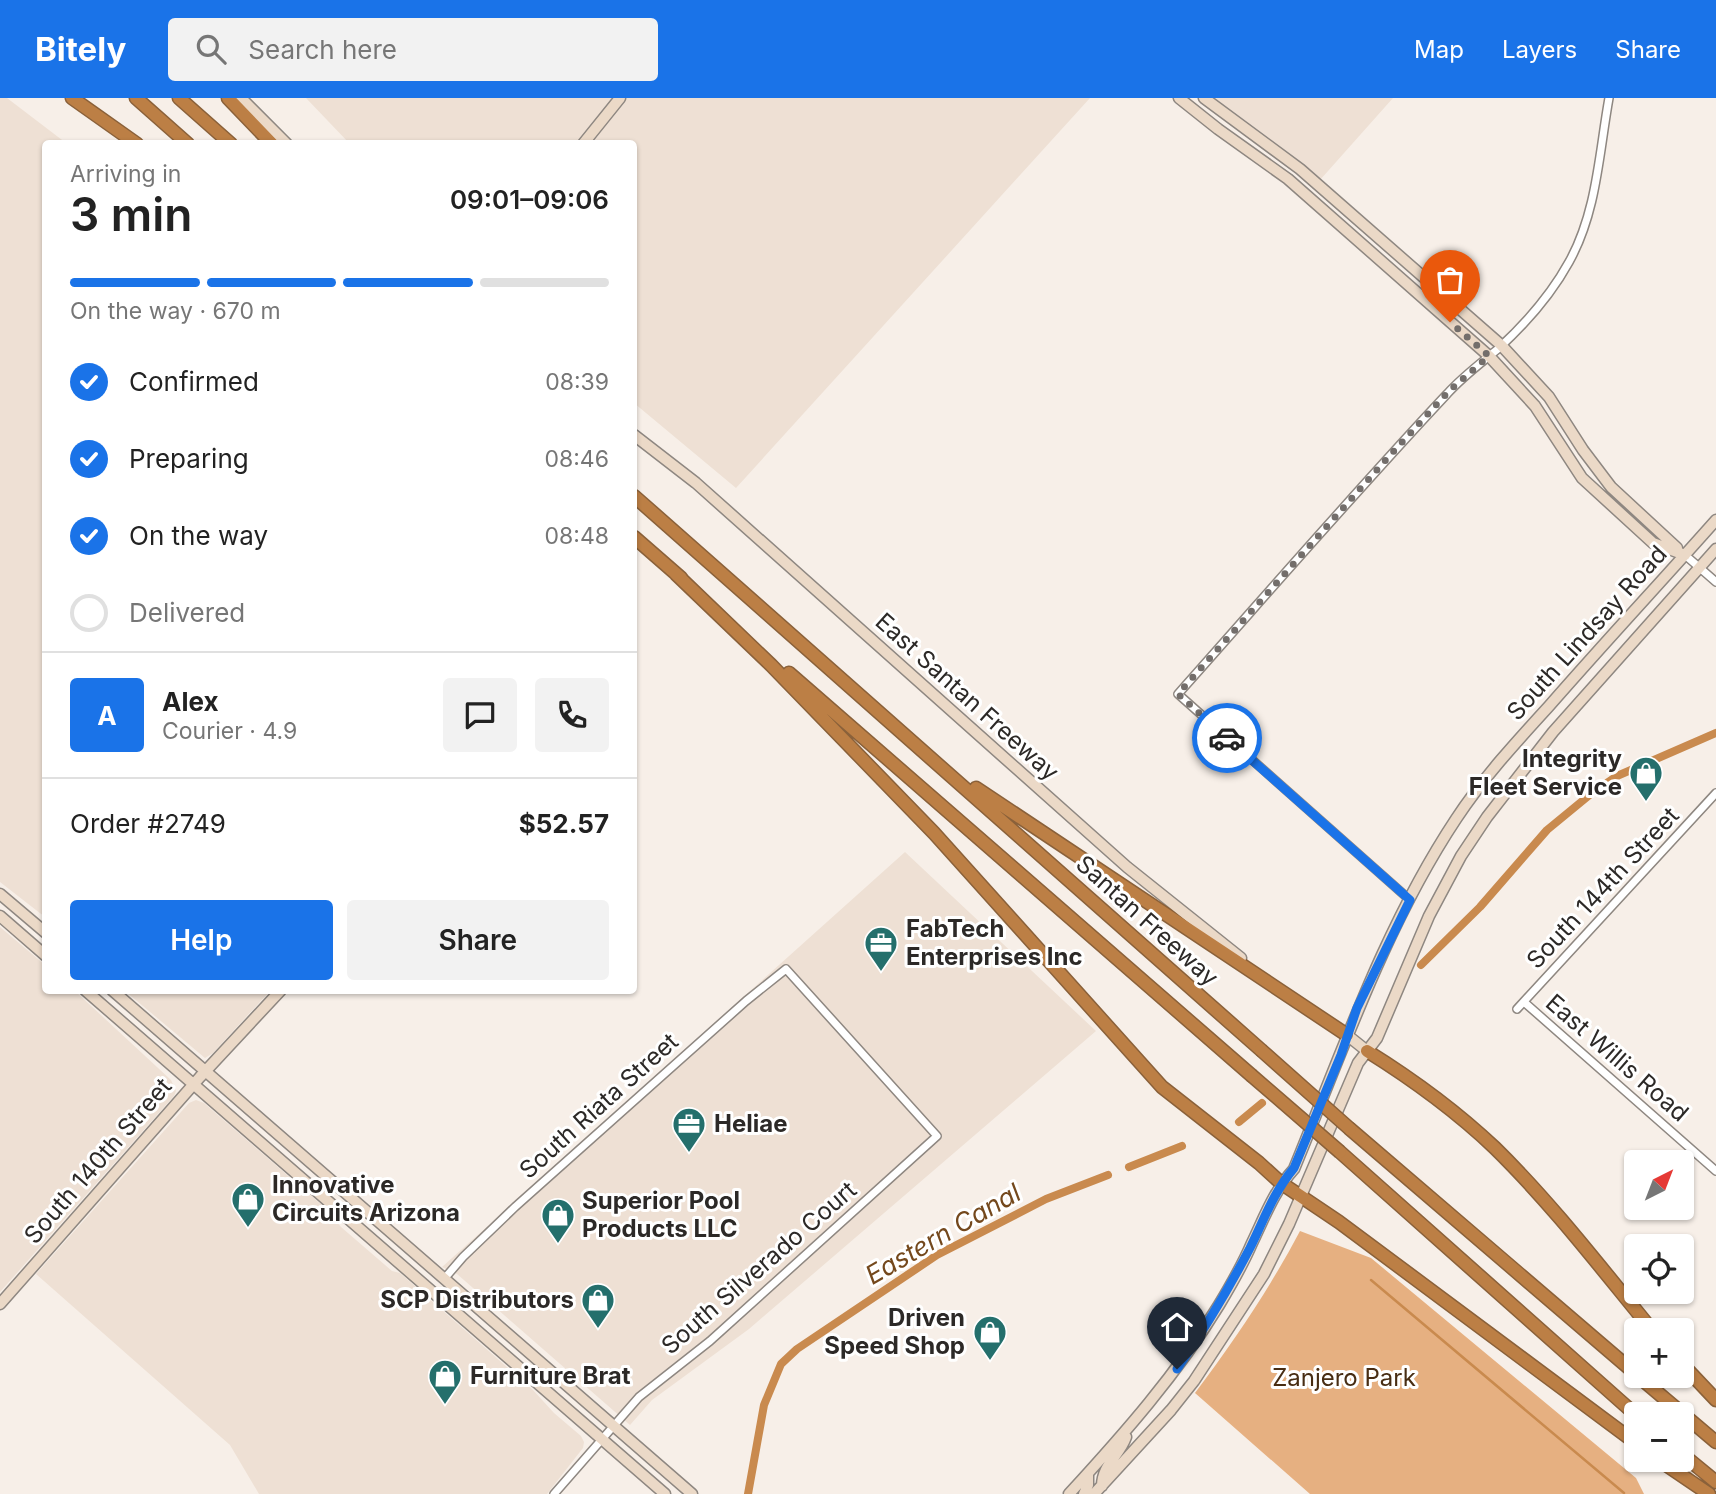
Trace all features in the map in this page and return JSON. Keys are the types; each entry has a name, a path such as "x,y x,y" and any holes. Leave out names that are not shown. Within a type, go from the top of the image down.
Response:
{"highway":[{"path":"72,98 131,140"},
{"path":"136,98 183,140"},
{"path":"179,98 226,140"},
{"path":"228,98 268,140"},
{"name":"Santan Freeway","path":"637,499 1350,1129 1624,1364"},
{"name":"Santan Freeway","path":"637,540 1624,1404"},
{"path":"676,574 780,674 916,814 1154,1080 1281,1183 1339,1222 1624,1434"},
{"path":"938,763 1347,1035"},
{"path":"1367,1051 1457,1114 1496,1149 1550,1207 1642,1318"},
{"path":"1694,1377 1716,1400"},
{"name":"Santan Freeway","path":"1652,1388 1716,1442"},
{"path":"1694,1464 1716,1482"},
{"path":"1677,1472 1709,1494"}],"main road":[{"path":"241,98 283,140"},
{"path":"586,140 620,98"},
{"path":"1179,98 1288,179 1489,356 1535,406 1582,478 1653,543 1685,555"},
{"path":"1203,98 1300,169 1501,345 1549,397 1611,487 1685,555"},
{"name":"East Santan Freeway","path":"637,437 696,483 1127,867 1277,988"},
{"name":"South Lindsay Road","path":"1069,1494 1177,1369 1208,1324 1252,1244 1281,1183 1294,1168 1357,1008 1437,850 1479,788 1585,664 1716,520"},
{"name":"South Lindsay Road","path":"1098,1490 1171,1410 1210,1359 1264,1274 1358,1063 1377,1038 1429,916 1461,856 1487,817 1553,732 1716,549"},
{"path":"0,894 42,930"},
{"path":"1,919 42,953"},
{"path":"91,994 200,1078 444,1279 692,1494"},
{"path":"116,994 200,1078 665,1494"},
{"name":"South 140th Street","path":"0,1304 277,994"},
{"path":"1347,1035 1367,1051"},
{"path":"1098,1490 1104,1470 1123,1445 1129,1427"},
{"path":"1084,1494 1088,1474"}],"street":[{"path":"1410,900 1178,694 1450,390 1501,345 1548,293 1569,262 1583,233 1596,186 1609,98"},
{"path":"1685,555 1716,582"},
{"name":"South 144th Street","path":"1517,1009 1716,793"},
{"path":"1,919 13,906"},
{"name":"South Riata Street","path":"444,1279 463,1257 538,1186 746,1001 786,969 937,1136"},
{"name":"East Willis Road","path":"1524,1002 1716,1171"},
{"name":"South Silverado Court","path":"554,1494 653,1385 710,1341 937,1136"}],"shaded area":[{"path":"0,98 7,98 62,140 42,140 42,915 0,882"},
{"path":"306,98 1090,98 736,488 637,406 637,140 346,140"},
{"path":"1212,98 1393,98 1320,180 1303,164"},
{"path":"905,852 1096,1031 749,1329 652,1400 630,1425 457,1274 442,1267"},
{"path":"0,927 42,962 42,994 78,994 171,1080 176,1091 0,1292"},
{"path":"129,994 267,994 213,1053 205,1058"},
{"path":"196,1100 204,1103 323,1206 341,1227 392,1271 400,1273 581,1436 583,1448 547,1494 259,1494 230,1445 36,1274 189,1103"}],"green space":[{"name":"Zanjero Park","path":"1300,1231 1371,1258 1624,1468 1624,1472 1629,1472 1636,1478 1644,1494 1310,1494 1195,1393 1251,1314"}],"waterway":[{"name":"Eastern Canal","path":"1421,965 1480,907 1547,830 1592,793 1617,776 1716,733"},
{"name":"Eastern Canal","path":"1239,1122 1262,1103"},
{"name":"Eastern Canal","path":"1129,1167 1182,1146"},
{"name":"Eastern Canal","path":"748,1494 764,1405 781,1364 797,1349 937,1255 1046,1199 1108,1175"},
{"path":"1371,1280 1624,1493"}],"way so far":[{"path":"1227,738 1178,694 1392,453 1450,390 1489,356 1450,322"}],"place":[{"name":"Integrity Fleet Service","path":"1646,803"},
{"name":"FabTech Enterprises Inc","path":"881,973"},
{"name":"Heliae","path":"689,1154"},
{"name":"Innovative Circuits Arizona","path":"248,1229"},
{"name":"Superior Pool Products LLC","path":"558,1245"},
{"name":"SCP Distributors","path":"598,1330"},
{"name":"Driven Speed Shop","path":"990,1362"},
{"name":"Furniture Brat","path":"445,1406"}],"route":[{"path":"1177,1369 1222,1301 1268,1207 1281,1183 1294,1168 1341,1055 1357,1008 1410,900 1227,738"}]}
